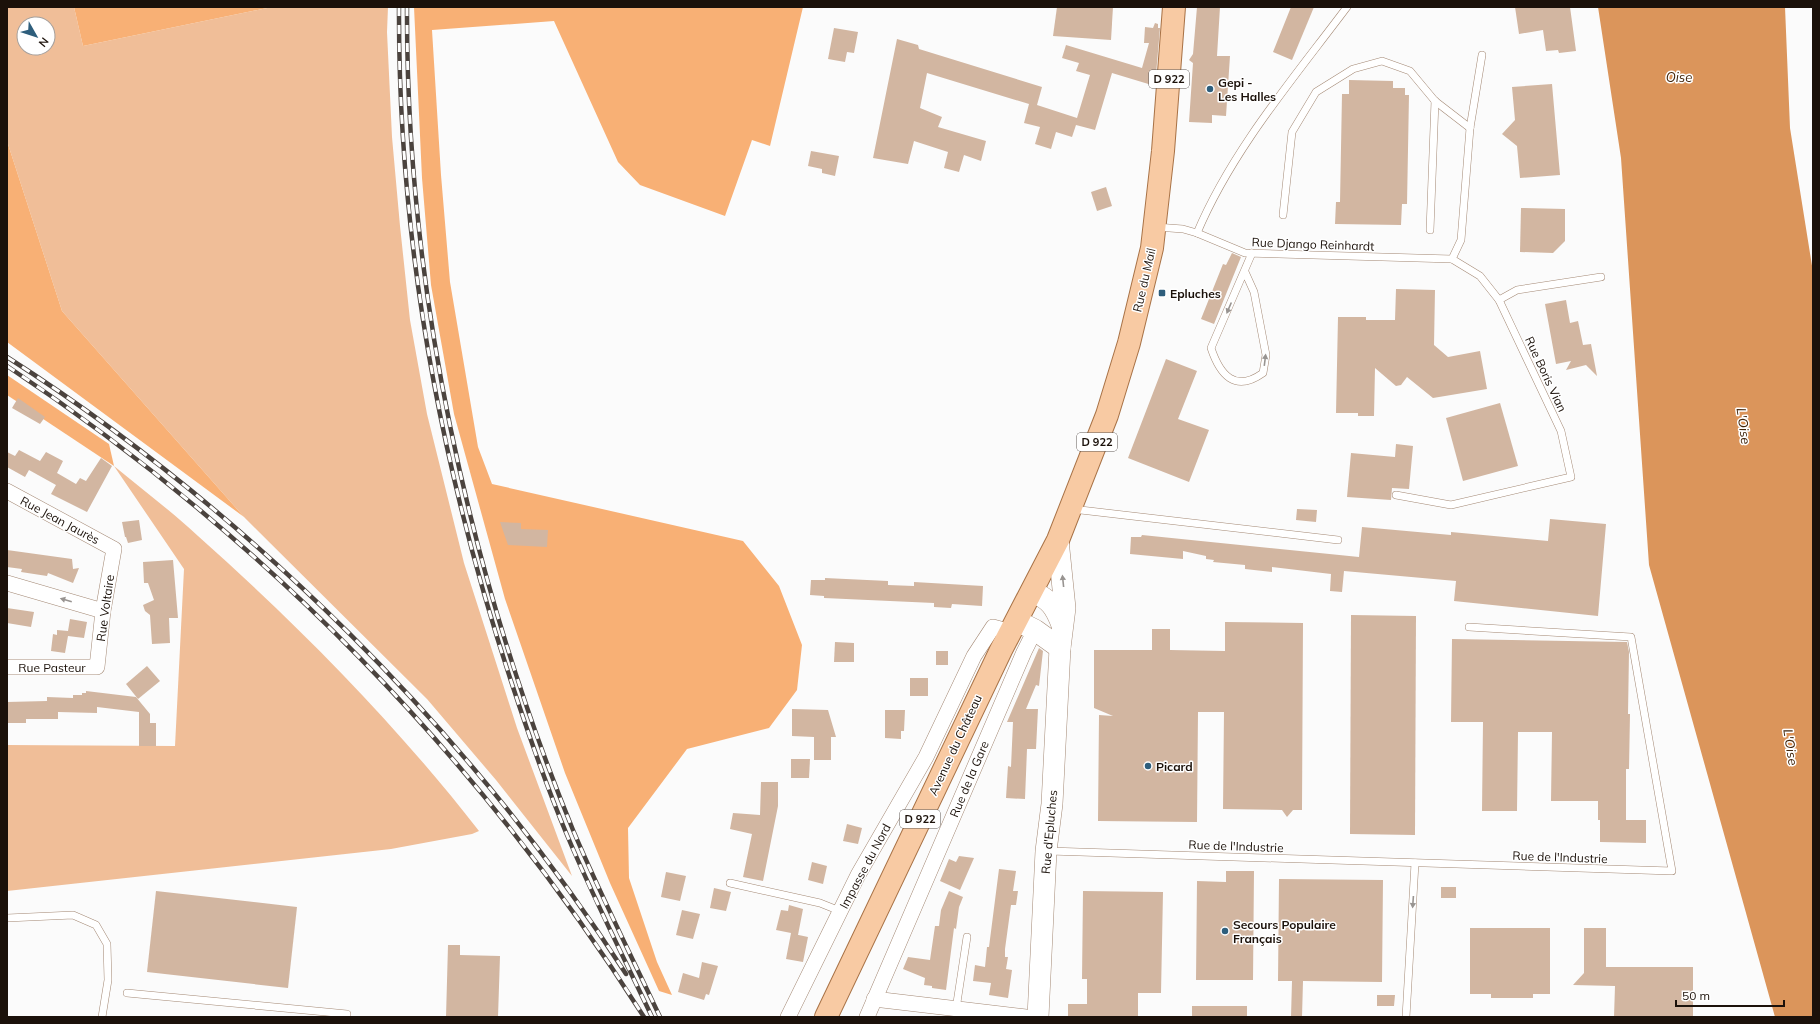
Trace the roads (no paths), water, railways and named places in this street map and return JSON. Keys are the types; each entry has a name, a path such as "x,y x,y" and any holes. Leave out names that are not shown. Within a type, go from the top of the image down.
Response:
{"main road":[{"name":"Rue du Mail","path":"1058,540 1107,415 1129,343 1152,248 1164,151 1174,7"},
{"name":"Avenue du Château","path":"826,1017 1001,650 1021,628 1032,591 1058,540"}],"street":[{"name":"Rue Jean Jaurès","path":"7,491 114,549"},
{"name":"Rue d'Epluches","path":"1038,1017 1046,851 1052,804 1060,648 1065,608 1058,540"},
{"name":"Rue Voltaire","path":"97,666 114,549"},
{"path":"7,583 104,611"},
{"name":"Rue d'Epluches","path":"1032,591 1046,598 1057,610 1062,625"},
{"name":"Impasse du Nord","path":"788,1017 858,876 926,757 974,656 993,627 1021,628"},
{"path":"1021,628 1060,648"},
{"name":"Rue de la Gare","path":"867,1017 1024,652 1021,628"},
{"name":"Rue Pasteur","path":"7,667 97,666"},
{"path":"874,999 1026,1017"}],"lane":[{"path":"1197,232 1209,207 1248,140 1346,7"},
{"path":"1452,259 1460,240 1470,128 1482,55"},
{"path":"1283,215 1292,132 1316,92 1353,69 1382,61 1410,71 1435,101 1470,128"},
{"path":"1430,230 1435,101"},
{"name":"Rue Django Reinhardt","path":"1154,227 1182,229 1197,232 1245,253 1452,259"},
{"path":"1245,272 1254,292 1266,355 1263,372 1254,380 1238,382 1225,376 1216,362 1211,348 1252,253"},
{"name":"Rue Boris Vian","path":"1396,495 1451,505 1571,477 1561,431 1499,300 1480,276 1452,259"},
{"path":"1499,300 1516,290 1601,277"},
{"path":"1071,509 1338,540"},
{"name":"Rue de l'Industrie","path":"1046,851 1672,871 1631,637 1469,627"},
{"path":"1406,1017 1416,863"},
{"path":"730,883 820,903 840,911"},
{"path":"7,918 73,915 96,925 107,944 108,980 102,1017"},
{"path":"956,1009 967,936"},
{"path":"126,993 347,1014 347,1017"}],"water":[{"path":"1598,7 1785,7 1790,128 1813,272 1813,1017 1775,1017 1649,565 1621,158"}],"railway":[{"path":"399,7 401,93 406,179 415,264 428,349 444,433 463,517 511,681 545,778 587,881 652,1017"},
{"path":"407,7 410,112 418,217 431,322 450,427 474,530 503,632 536,732 573,830 660,1017"},
{"path":"7,357 97,418 184,485 268,557 349,633 425,713 498,797 565,884 626,974"},
{"path":"7,366 101,432 192,503 278,579 360,658 438,742 511,830 580,921 644,1017"}],"place":[{"name":"Gepi - Les Halles","path":"1210,89"},
{"name":"Epluches","path":"1162,293"},
{"name":"Picard","path":"1148,766"},
{"name":"Secours Populaire Français","path":"1225,931"}],"water label":[{"name":"Oise","path":"1679,77"},
{"name":"L'Oise","path":"1744,426"},
{"name":"L'Oise","path":"1791,747"}]}
